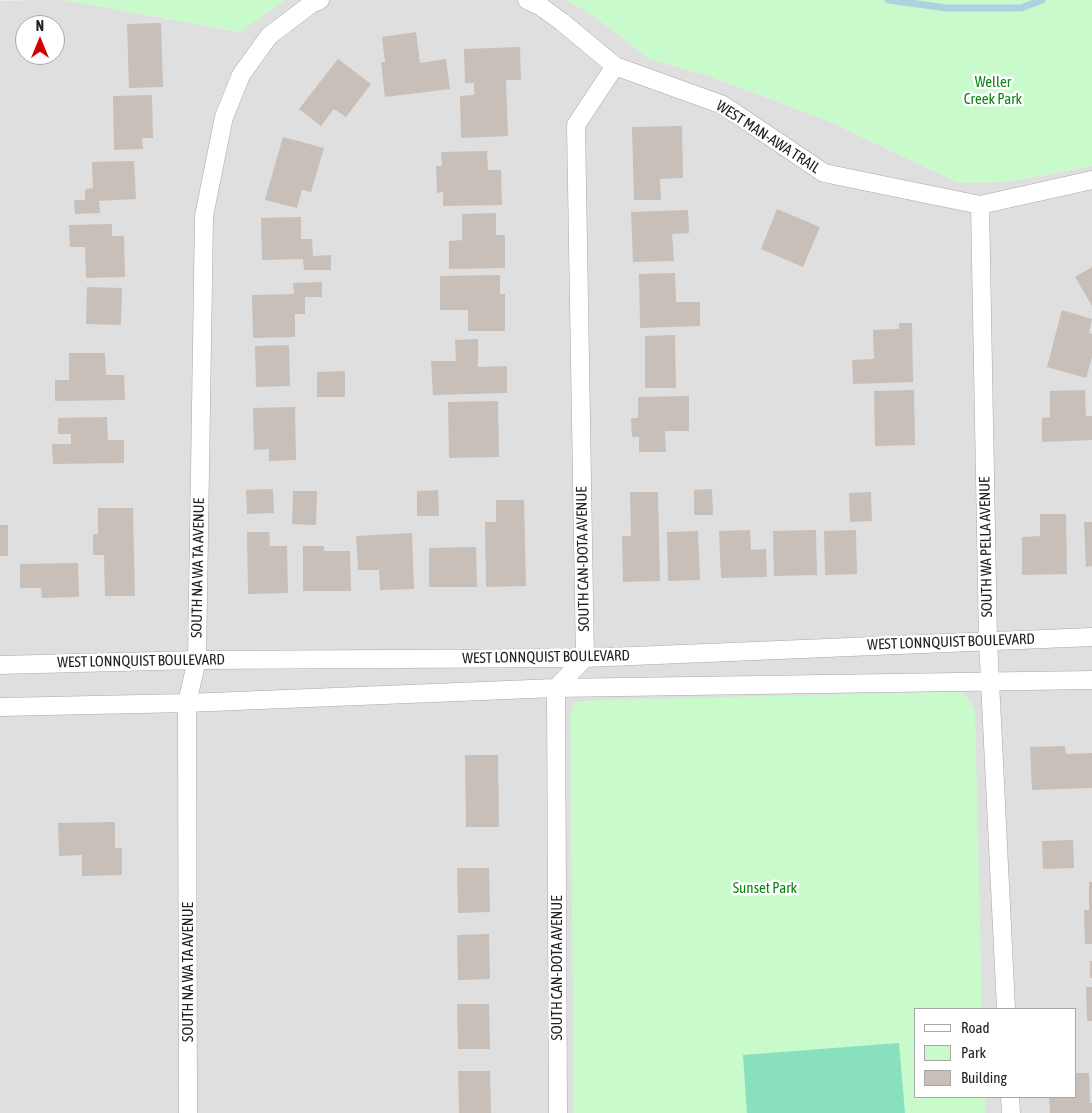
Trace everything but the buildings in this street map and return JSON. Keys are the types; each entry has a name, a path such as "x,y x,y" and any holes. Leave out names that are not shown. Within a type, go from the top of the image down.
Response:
{"street":[{"name":"SOUTH NA WA TA AVENUE","path":"188,1113 187,703 196,660 204,216 224,117 241,75 269,36 311,4 320,0"},
{"name":"WEST MAN-AWA TRAIL","path":"527,0 540,6 562,22 616,66 723,105 824,173 980,204 1092,180"},
{"name":"SOUTH CAN-DOTA AVENUE","path":"585,658 576,125 616,66"},
{"name":"SOUTH WA PELLA AVENUE","path":"980,204 988,640 1006,1008"},
{"name":"WEST LONNQUIST BOULEVARD","path":"0,665 196,660 585,658 1092,637"},
{"path":"556,688 585,658"},
{"name":"WEST LONNQUIST BOULEVARD","path":"0,707 187,703 556,688 1092,680"},
{"name":"SOUTH CAN-DOTA AVENUE","path":"556,688 558,1113"},
{"path":"1010,1098 1010,1113"}],"shaded area":[{"path":"65,0 239,32 285,0 568,0 598,19 649,59 709,76 828,121 959,183 1007,182 1092,166 1092,1113 0,1113 0,1"}],"green space":[{"path":"65,0 285,0 240,32"},
{"name":"Weller Creek Park","path":"568,0 1092,0 1092,166 1007,182 959,183 828,121 709,76 649,59 598,19"},
{"name":"Sunset Park","path":"964,693 975,710 982,1008 914,1008 914,1098 985,1098 985,1113 574,1113 570,717 574,702 593,700"},
{"path":"899,1043 905,1113 747,1113 743,1055"}],"waterway":[{"path":"888,0 947,8 1021,8 1042,0"}]}
